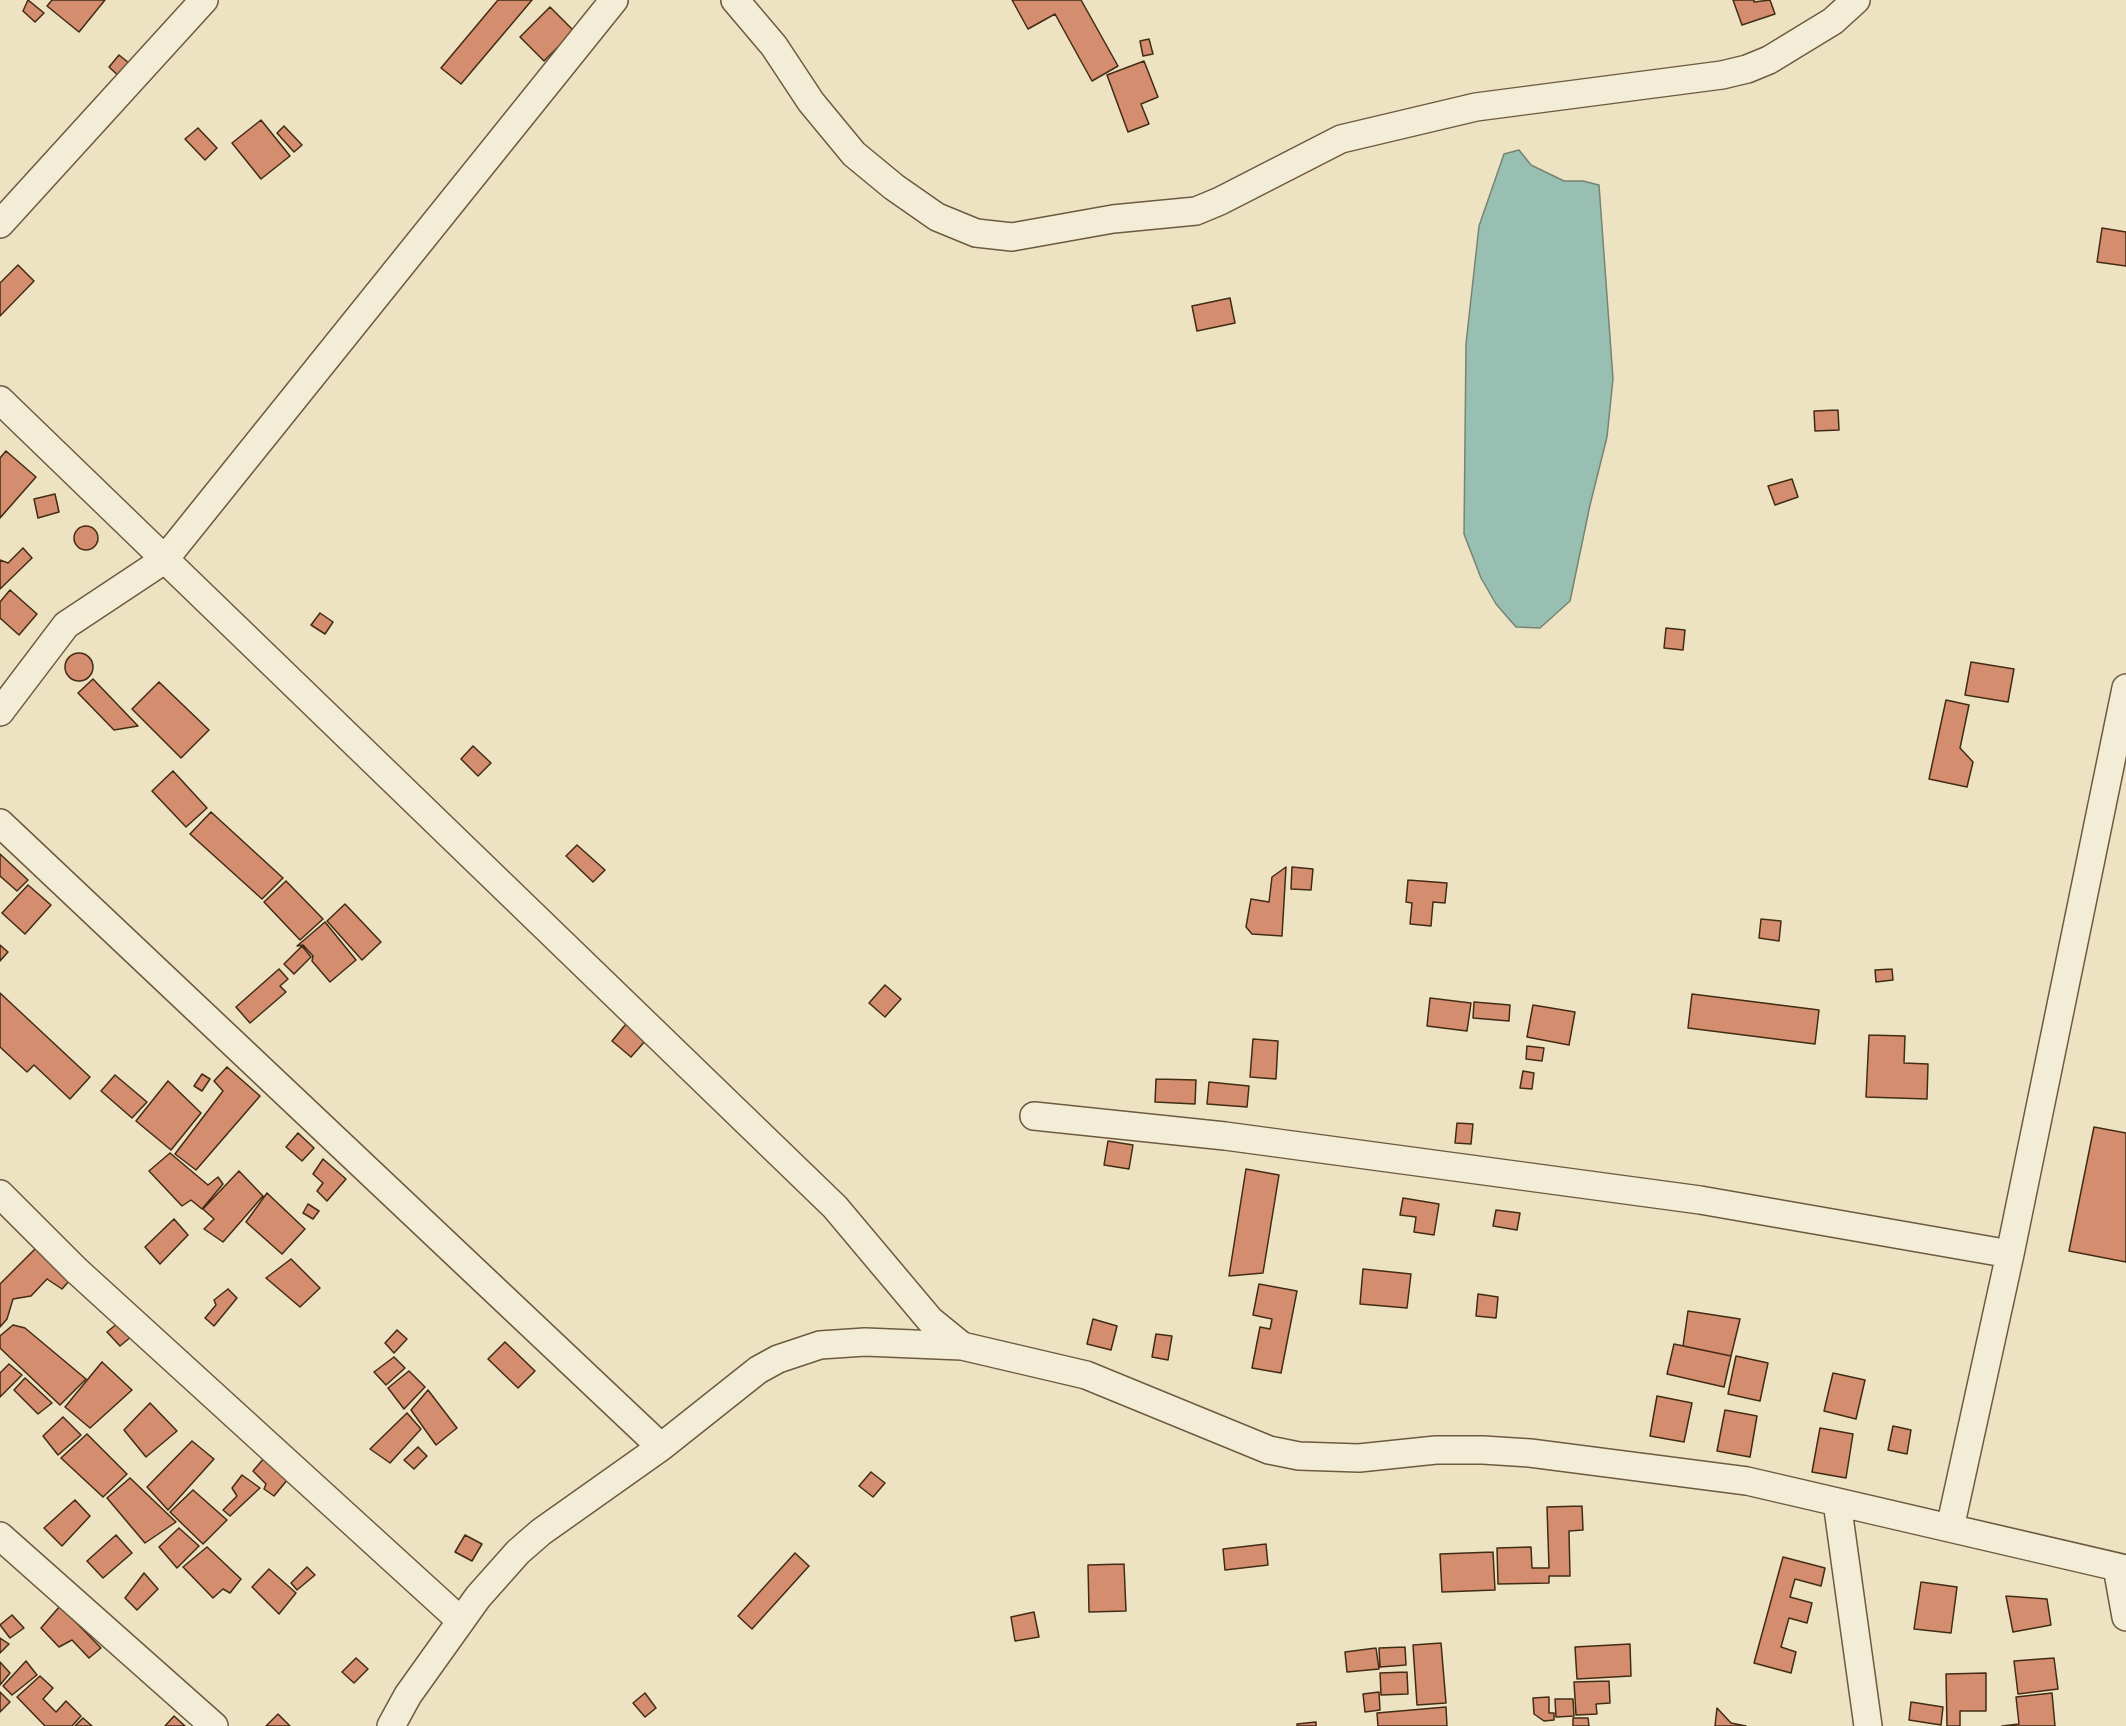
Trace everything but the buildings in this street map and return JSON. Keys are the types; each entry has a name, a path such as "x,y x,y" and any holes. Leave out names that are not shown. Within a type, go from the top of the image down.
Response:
{"street":[{"path":"0,224 204,0"},
{"path":"0,712 66,625 164,560 614,0"},
{"path":"735,0 774,46 811,102 854,154 894,187 937,217 976,233 1012,237 1113,219 1196,211 1341,139 1476,107 1722,75 1747,69 1769,60 1833,21 1856,0"},
{"path":"0,400 835,1208 930,1320 962,1346"},
{"path":"1950,1528 2010,1254 2126,688"},
{"path":"0,823 661,1447"},
{"path":"1034,1116 1226,1136 1700,1200 2010,1254"},
{"path":"0,1194 85,1278 461,1621"},
{"path":"391,1726 408,1695 461,1621 497,1573 518,1552 542,1532 661,1447 758,1370 798,1350 842,1342 962,1346 1086,1375 1269,1450 1299,1455 1359,1458 1436,1450 1530,1453 1747,1481 2121,1568 2126,1617"},
{"path":"1838,1502 1868,1726"},
{"path":"0,1536 214,1726"}],"water":[{"path":"1519,150 1531,165 1564,181 1583,181 1599,185 1613,379 1607,437 1570,601 1540,628 1516,627 1496,604 1481,578 1464,534 1466,344 1479,226 1504,154"}]}
